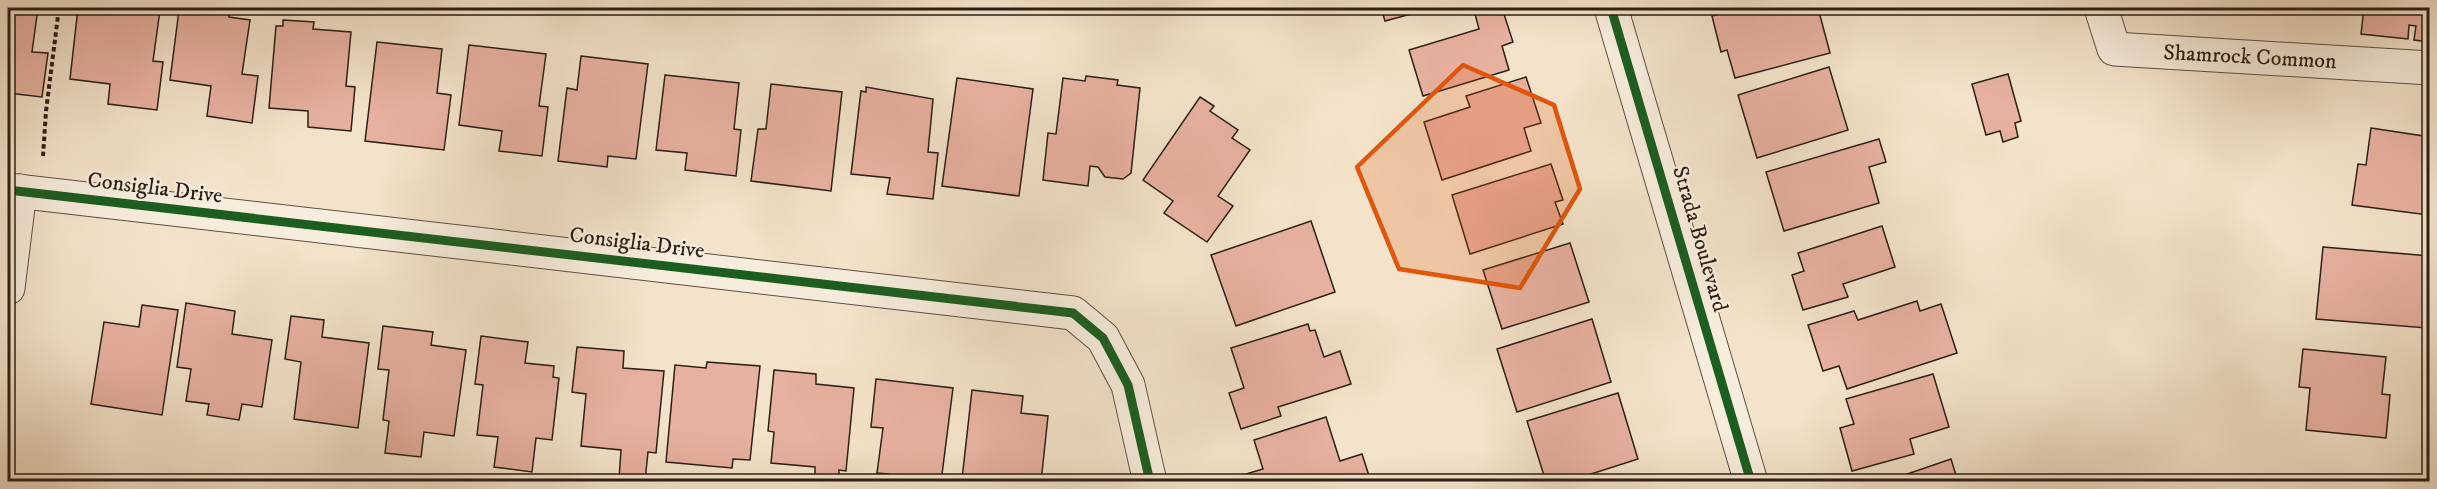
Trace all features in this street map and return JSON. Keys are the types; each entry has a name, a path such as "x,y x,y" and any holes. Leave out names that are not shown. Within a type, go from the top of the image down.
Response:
{"street":[{"name":"Strada Boulevard","path":"1611,8 1750,482"},
{"name":"Shamrock Common","path":"2101,8 2114,49 2430,68"},
{"path":"8,288 23,192"},
{"name":"Consiglia Drive","path":"23,192 1072,313 1103,338 1128,385 1150,482"}],"path":[{"path":"23,192 46,111 59,8"}],"highlighted area":[{"path":"1463,65 1554,105 1580,189 1520,288 1399,269 1357,167"}],"building":[{"path":"8,8 38,8 32,52 48,53 42,97 8,93"},
{"path":"78,8 160,10 153,61 163,62 157,110 108,104 110,84 70,79"},
{"path":"202,8 230,8 229,17 250,20 242,74 258,76 252,123 207,116 211,86 170,80 179,10 201,13"},
{"path":"1381,8 1433,8 1385,21"},
{"path":"1502,8 1513,42 1502,46 1509,70 1423,96 1409,50 1479,29 1475,14"},
{"path":"1742,8 1818,8 1830,53 1735,78 1727,50 1721,52 1712,16"},
{"path":"2364,8 2430,8 2430,42 2414,40 2416,26 2409,25 2408,39 2361,34"},
{"path":"283,20 314,22 313,29 351,32 346,86 355,87 351,131 308,127 308,111 269,108 276,26 283,26"},
{"path":"377,42 442,49 437,93 451,95 444,150 365,141"},
{"path":"469,45 546,54 539,106 548,107 542,156 499,151 502,131 459,125"},
{"path":"581,56 648,64 636,159 608,156 607,167 558,161 567,88 577,90"},
{"path":"1829,67 1848,130 1757,158 1738,95"},
{"path":"2008,74 2021,121 2015,123 2018,137 2003,142 2000,131 1986,135 1972,84"},
{"path":"665,75 739,83 734,129 741,130 736,176 685,170 687,153 656,150"},
{"path":"1086,76 1118,80 1117,85 1140,88 1131,173 1123,179 1105,177 1098,167 1090,166 1088,186 1043,180 1048,133 1056,134 1063,78 1085,81"},
{"path":"1526,77 1541,123 1524,128 1531,151 1442,180 1424,122 1470,107 1466,96"},
{"path":"957,78 1033,89 1019,196 942,186"},
{"path":"771,84 842,92 831,191 751,181 758,129 766,129"},
{"path":"866,87 933,99 928,152 938,153 933,199 887,194 890,178 851,174 861,91 866,92"},
{"path":"1200,97 1214,106 1210,111 1238,130 1232,138 1250,150 1218,196 1233,206 1207,242 1164,213 1173,201 1143,180"},
{"path":"2371,128 2430,137 2428,215 2352,205 2358,164 2366,165"},
{"path":"1879,139 1886,162 1869,167 1879,203 1784,231 1766,172"},
{"path":"1551,164 1563,200 1555,202 1563,224 1470,254 1452,195"},
{"path":"1311,221 1335,292 1236,326 1211,255"},
{"path":"1882,226 1895,267 1843,284 1848,297 1803,310 1792,275 1804,271 1798,253"},
{"path":"1570,243 1589,302 1502,329 1483,270"},
{"path":"2323,247 2430,256 2427,328 2316,319"},
{"path":"1917,301 1920,311 1941,304 1957,353 1847,389 1839,366 1823,371 1808,325 1854,311 1858,320"},
{"path":"186,303 235,311 232,334 272,340 262,407 242,404 239,420 207,415 209,404 186,401 191,369 177,367"},
{"path":"142,305 178,310 162,415 91,404 104,322 139,327"},
{"path":"291,316 324,320 322,337 369,343 358,428 294,419 301,362 285,359"},
{"path":"1592,319 1611,382 1517,412 1497,349"},
{"path":"1308,324 1310,331 1315,330 1324,357 1340,351 1351,384 1278,407 1281,416 1241,429 1229,393 1244,388 1231,348"},
{"path":"383,326 433,332 431,345 466,350 454,436 424,432 421,457 385,453 389,421 383,420 389,370 378,369"},
{"path":"481,336 528,342 525,363 554,366 553,377 559,378 552,440 536,438 532,472 494,467 498,437 477,435 483,385 475,384"},
{"path":"577,347 624,351 623,368 664,371 656,453 648,452 645,481 619,479 621,450 581,446 586,394 572,392"},
{"path":"2303,349 2386,357 2382,394 2390,395 2386,438 2306,430 2310,388 2299,387"},
{"path":"707,362 760,366 750,460 733,459 732,468 666,462 675,365 706,368"},
{"path":"774,370 816,374 816,384 854,388 846,471 839,470 839,480 815,478 815,467 771,463 774,432 768,431"},
{"path":"1933,374 1949,427 1910,439 1914,454 1852,471 1840,428 1854,424 1846,399"},
{"path":"876,379 953,388 941,482 887,482 888,474 877,473 883,428 871,427"},
{"path":"972,390 1023,396 1021,413 1048,416 1041,482 967,482 968,479 962,479"},
{"path":"1618,393 1638,459 1566,482 1546,482 1527,421"},
{"path":"1326,417 1340,461 1362,454 1371,482 1248,482 1246,474 1263,469 1254,440"},
{"path":"1951,459 1958,482 1884,482"},
{"path":"2333,478 2333,482 2257,482"}],"cycle path":[{"path":"1611,8 1751,482"},
{"path":"8,190 1073,313 1103,338 1128,385 1150,482"}]}
